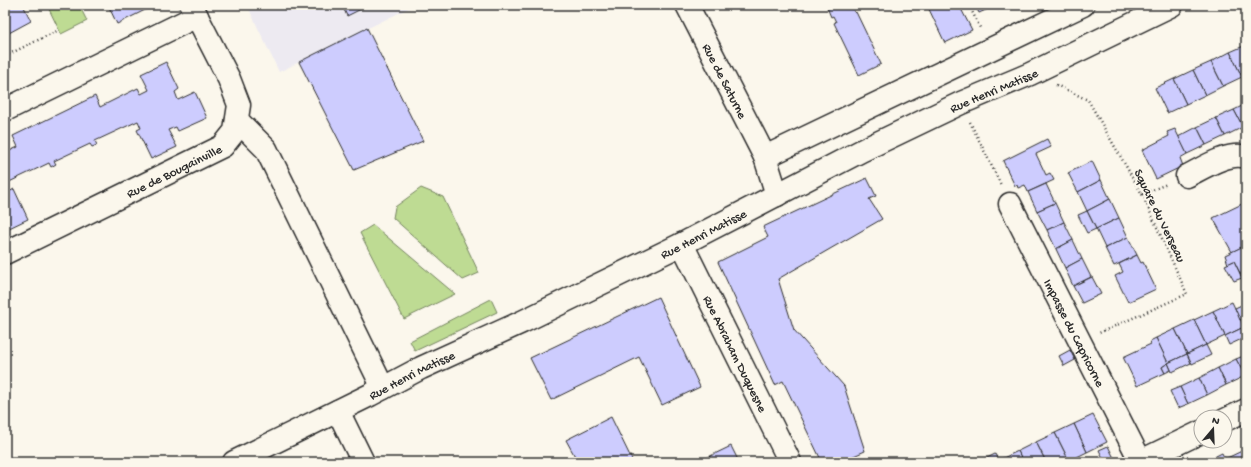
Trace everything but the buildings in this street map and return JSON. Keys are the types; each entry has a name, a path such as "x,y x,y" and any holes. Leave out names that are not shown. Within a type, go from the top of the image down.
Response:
{"street":[{"name":"Rue de Saturne","path":"687,5 765,157 776,195"},
{"path":"765,157 1083,5"},
{"name":"Rue Henri Matisse","path":"234,462 421,368 522,322 682,244 863,150 961,103 1030,74 1172,5"},
{"path":"5,110 194,11"},
{"name":"Rue de Bougainville","path":"5,253 224,146 235,131 239,105 229,79 194,11"},
{"path":"237,120 266,150 383,388"},
{"path":"1188,176 1221,159 1241,155 1246,157"},
{"name":"Impasse du Capricorne","path":"1010,204 1140,462"},
{"name":"Rue Abraham Duquesne","path":"682,244 790,462"},
{"path":"1233,416 1246,410"},
{"path":"338,411 363,462"},
{"path":"1140,462 1193,436"}],"path":[{"path":"969,5 990,50"},
{"path":"5,56 59,30"},
{"name":"Square du Verseau","path":"1030,74 1088,100 1142,194 1187,294 1080,341"},
{"path":"961,103 1010,204"},
{"path":"1142,194 1188,176"}],"shaded area":[{"path":"247,5 415,5 279,72"}],"green space":[{"path":"47,5 79,5 87,21 61,34"},
{"path":"421,188 443,197 479,273 463,280 393,218 395,207"},
{"path":"373,225 455,294 404,319 360,233"},
{"path":"491,299 497,312 415,351 410,341"}]}
